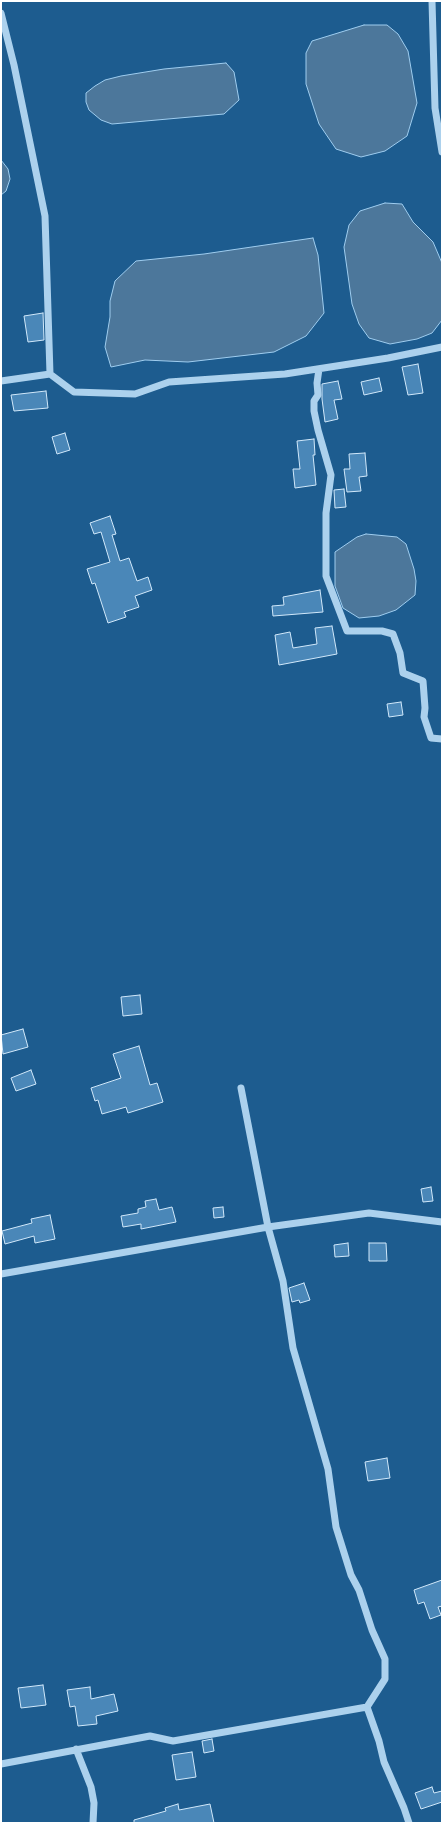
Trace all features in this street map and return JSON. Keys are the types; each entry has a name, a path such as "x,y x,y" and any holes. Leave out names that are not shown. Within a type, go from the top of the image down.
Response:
{"street":[{"path":"432,1 435,108 442,152"},
{"path":"1,13 14,65 45,216 50,374"},
{"path":"1,382 50,374 74,392 135,394 169,382 285,374 442,347"},
{"path":"319,369 317,383 318,395 314,401 314,411 331,475 326,513 326,576 347,631 382,631 393,634 400,653 403,673 423,681 424,717 432,738 442,739"},
{"path":"1,1764 150,1736 173,1741 367,1707 385,1679 385,1659 372,1630 359,1590 351,1576 336,1527 328,1469 293,1348 283,1281 268,1227 242,1088"},
{"path":"1,1274 268,1227 369,1213 442,1222"},
{"path":"367,1707 379,1741 384,1762 409,1823"},
{"path":"76,1749 91,1787 94,1802 93,1823"}],"water":[{"path":"364,25 387,25 398,34 408,51 417,103 407,136 385,151 361,157 336,149 319,124 306,84 306,53 312,41"},
{"path":"226,63 234,72 239,100 224,114 112,124 101,120 89,110 86,102 86,93 105,80 164,69"},
{"path":"1,160 8,169 10,179 6,191 1,195"},
{"path":"385,203 402,204 413,222 433,242 442,263 442,320 432,333 417,339 390,344 369,338 359,324 352,304 344,247 349,225 360,211"},
{"path":"313,238 318,255 324,313 306,336 274,352 188,362 145,360 111,367 105,347 110,317 110,301 115,281 136,261 204,254"},
{"path":"366,534 397,537 406,544 414,569 416,581 415,595 396,610 379,616 359,618 343,608 335,586 335,552 357,537"}],"building":[{"path":"43,313 44,340 28,342 24,316"},
{"path":"418,364 423,393 408,395 402,367"},
{"path":"379,378 382,391 364,395 361,382"},
{"path":"338,381 342,399 334,400 338,419 325,422 322,384"},
{"path":"46,391 48,408 14,411 11,395"},
{"path":"65,433 70,450 57,454 52,437"},
{"path":"314,439 315,455 313,455 316,485 295,488 293,469 300,469 297,441"},
{"path":"365,453 367,476 359,477 361,491 347,492 344,469 350,469 349,454"},
{"path":"344,489 346,507 335,508 334,490"},
{"path":"110,516 116,534 112,535 120,561 129,558 137,581 148,577 152,590 135,596 139,607 124,612 126,617 108,623 95,583 92,584 87,569 110,562 101,532 94,534 90,523"},
{"path":"320,590 323,612 273,616 272,606 284,605 283,597"},
{"path":"332,626 337,654 279,665 275,635 290,632 293,648 317,644 315,628"},
{"path":"401,702 403,715 389,717 387,704"},
{"path":"140,995 142,1014 123,1016 121,997"},
{"path":"23,1029 28,1047 3,1054 1,1035"},
{"path":"139,1046 150,1085 157,1083 163,1102 128,1113 126,1107 102,1114 98,1100 95,1101 91,1088 121,1078 113,1054"},
{"path":"31,1070 36,1084 16,1091 11,1078"},
{"path":"431,1187 433,1201 423,1202 421,1189"},
{"path":"156,1199 159,1210 172,1207 176,1222 141,1229 141,1224 123,1227 121,1216 138,1213 138,1209 146,1207 145,1201"},
{"path":"223,1207 224,1217 214,1218 213,1208"},
{"path":"50,1215 55,1239 35,1243 34,1236 5,1244 2,1231 32,1223 31,1219"},
{"path":"348,1243 349,1256 335,1257 334,1245"},
{"path":"369,1243 386,1243 387,1261 369,1261"},
{"path":"304,1283 310,1300 300,1303 299,1300 292,1302 289,1288"},
{"path":"387,1458 390,1478 368,1481 365,1462"},
{"path":"442,1580 442,1606 438,1607 441,1615 430,1619 424,1602 418,1604 414,1590"},
{"path":"43,1685 46,1705 21,1708 18,1688"},
{"path":"90,1687 91,1699 114,1694 118,1711 96,1716 97,1724 78,1726 75,1706 70,1707 67,1690"},
{"path":"212,1739 214,1751 204,1753 202,1741"},
{"path":"192,1752 196,1777 176,1780 172,1755"},
{"path":"432,1787 434,1793 442,1791 442,1802 421,1809 415,1793"},
{"path":"178,1804 179,1810 210,1804 214,1823 134,1823 134,1820 166,1811 165,1808"}]}
